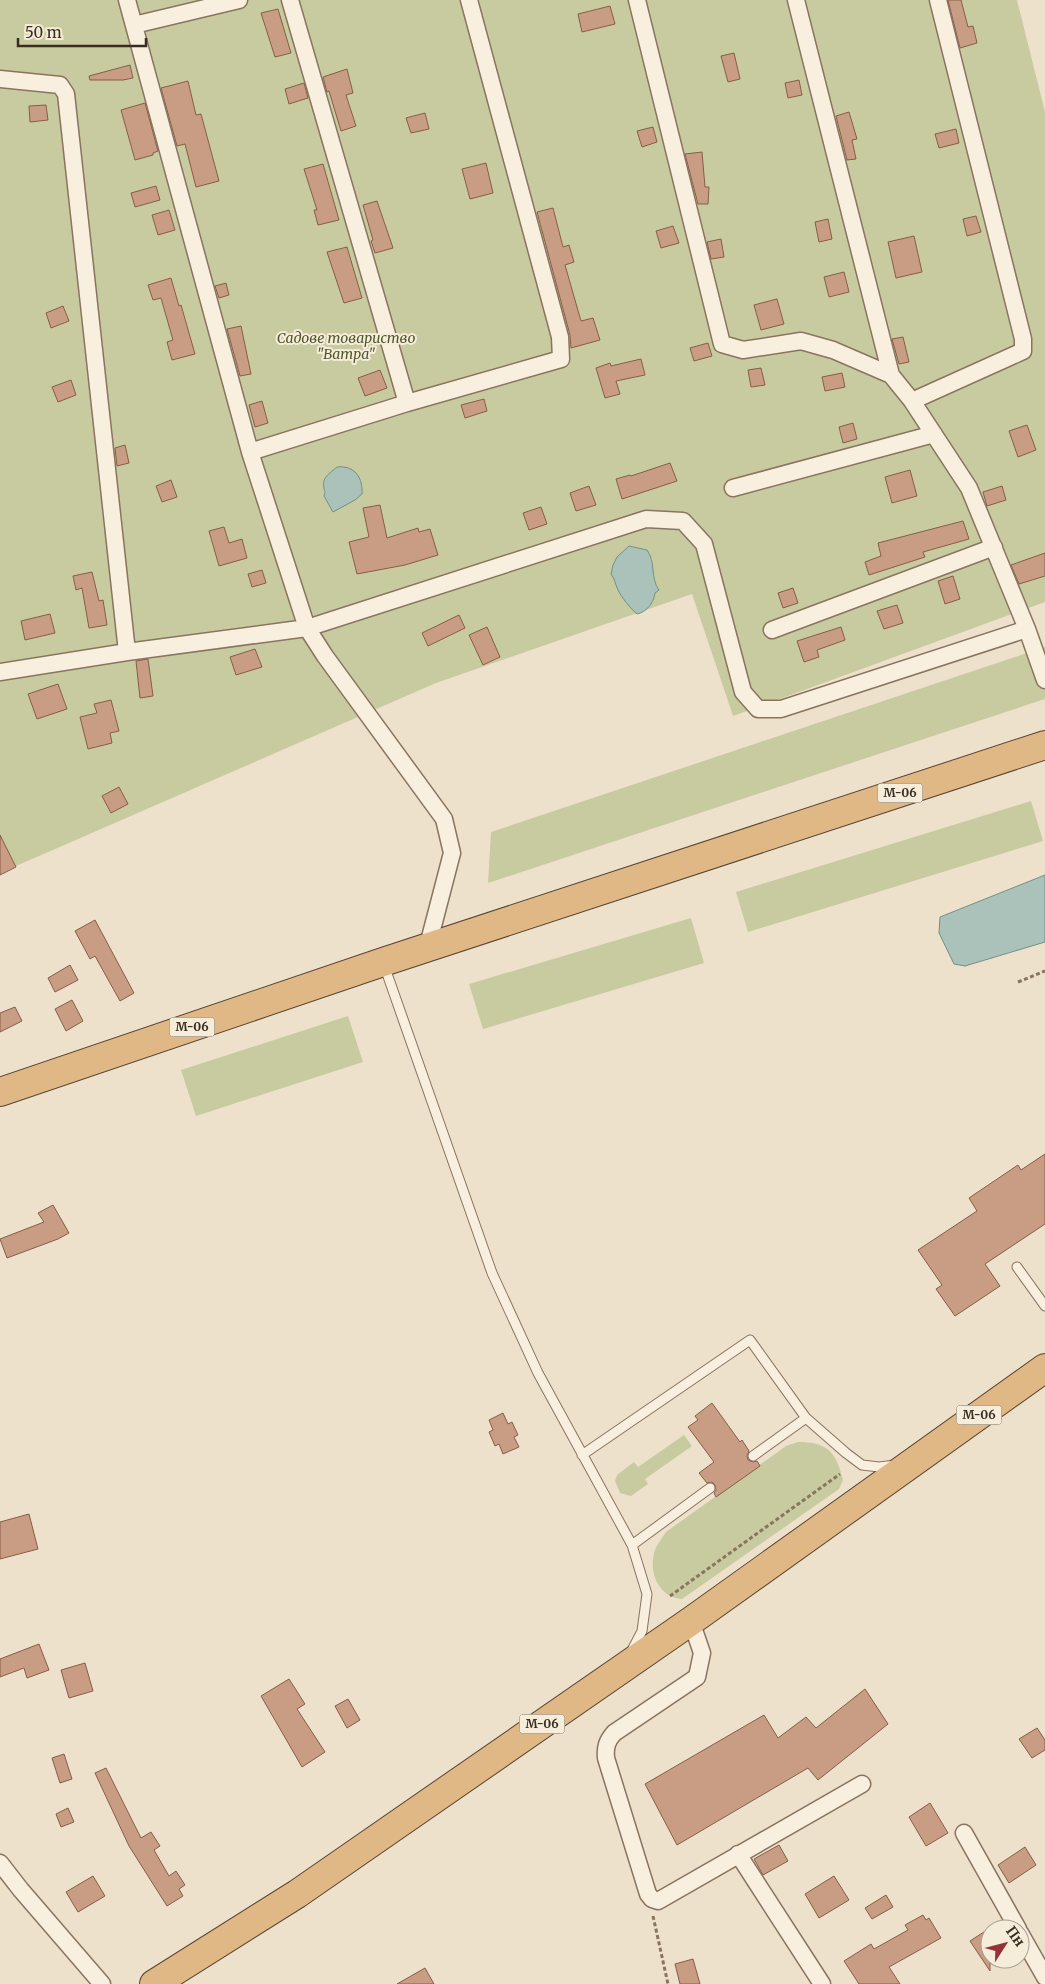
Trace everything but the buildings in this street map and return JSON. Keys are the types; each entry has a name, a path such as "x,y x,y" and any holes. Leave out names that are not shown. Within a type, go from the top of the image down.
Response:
{"highway":[{"name":"М-06","path":"0,1092 383,962 1045,746"},
{"name":"М-06","path":"154,1984 296,1894 691,1621 1045,1368"}],"street":[{"path":"127,0 250,452 307,628 325,656 444,819 452,853 427,949"},
{"path":"134,25 239,0"},
{"path":"290,0 407,403"},
{"path":"250,452 407,403 561,359 560,337 469,0"},
{"path":"637,0 722,344 742,350 801,341 833,350 891,375"},
{"path":"796,0 891,375 912,401 969,488 1027,629 1045,680"},
{"path":"912,401 1023,351 1023,338 938,0"},
{"path":"0,79 60,85 66,94 127,652"},
{"path":"733,488 934,434"},
{"path":"0,672 127,652 307,628 646,519 683,521 704,544 743,692 758,709 781,709 1027,629"},
{"path":"772,630 994,546"},
{"path":"691,1621 702,1653 697,1677 614,1733 608,1739 605,1748 606,1758 648,1894 652,1899 658,1901 862,1784"},
{"path":"964,1833 1012,1919"},
{"path":"738,1854 822,1984"},
{"path":"0,1862 20,1890 102,1984"},
{"path":"1030,1951 1045,1977"}],"lane":[{"path":"383,962 492,1273 538,1373 632,1545 647,1594 642,1631 623,1668"},
{"path":"1017,1267 1045,1306"},
{"path":"582,1455 750,1340 806,1418 846,1453 862,1464 879,1467 913,1462"},
{"path":"753,1456 806,1418"},
{"path":"632,1545 710,1488"}],"path":[{"path":"1018,982 1045,971"},
{"path":"670,1596 840,1474"},
{"path":"648,1894 668,1984"}],"green space":[{"name":"Садове товариство \"Ватра\"","path":"0,0 1017,0 1045,112 1045,602 733,716 692,594 436,683 0,873"},
{"path":"1045,647 1045,699 488,883 491,832"},
{"path":"1031,801 1043,841 748,932 736,892"},
{"path":"691,918 704,963 483,1029 469,984"},
{"path":"348,1016 363,1062 196,1116 181,1070"},
{"path":"684,1435 692,1446 645,1479 648,1484 631,1496 620,1493 615,1481 617,1475 634,1462 638,1467"},
{"path":"798,1442 817,1444 829,1450 837,1462 843,1480 839,1489 682,1599 667,1594 658,1583 653,1569 654,1553 666,1532 786,1446"}],"water":[{"path":"337,467 349,468 357,474 361,483 362,494 333,512 324,496 323,484 327,476"},
{"path":"629,546 647,550 659,590 655,593 649,606 637,614 618,590 611,574 617,557"},
{"path":"1045,875 1045,942 965,966 954,964 939,933 940,917"}]}
